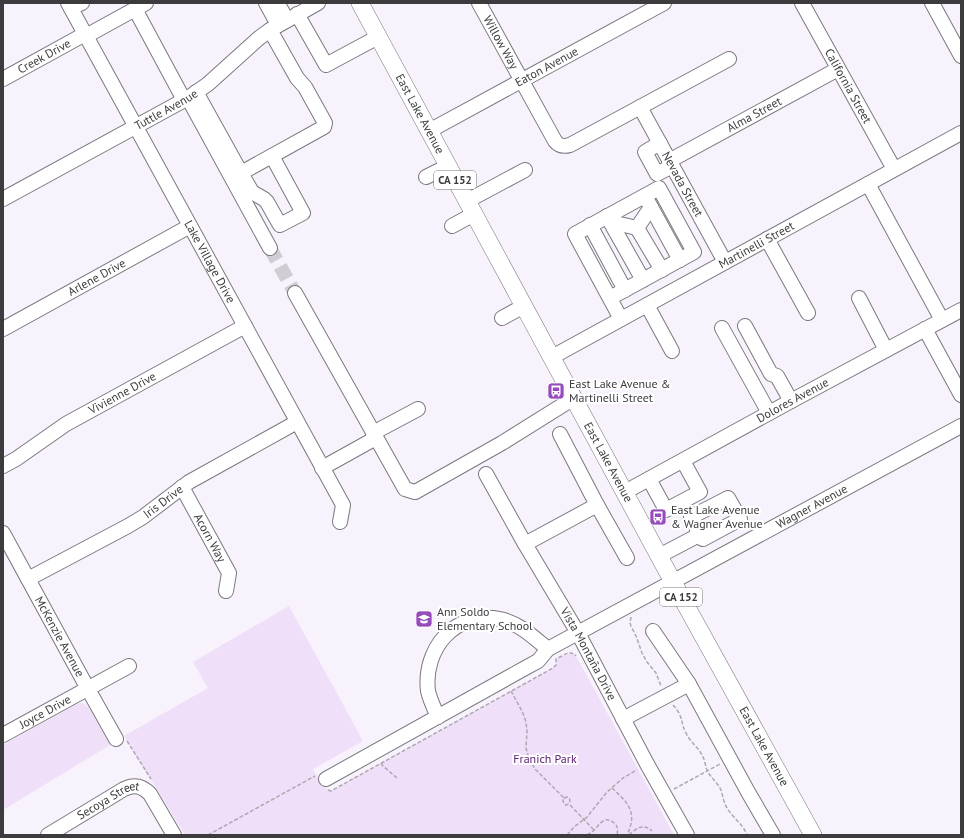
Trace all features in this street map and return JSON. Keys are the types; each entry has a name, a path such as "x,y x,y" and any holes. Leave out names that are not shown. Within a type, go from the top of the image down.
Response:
{"main road":[{"name":"East Lake Avenue","path":"360,3 673,582 813,835"}],"street":[{"path":"266,3 326,66 378,37"},
{"path":"241,172 324,127 325,122 305,87 297,78 278,4 279,3"},
{"name":"Tuttle Avenue","path":"3,199 189,97 217,76 254,42 283,22 318,3"},
{"name":"Eaton Avenue","path":"429,131 664,3"},
{"name":"California Street","path":"802,3 894,170"},
{"path":"932,3 961,56"},
{"name":"Willow Way","path":"483,4 522,81 558,145 566,147 570,146 640,107"},
{"name":"Lake Village Drive","path":"74,5 85,35 343,505 340,522"},
{"path":"141,6 270,248"},
{"name":"Creek Drive","path":"3,78 141,6"},
{"path":"640,107 729,59"},
{"name":"Alma Street","path":"610,298 575,234 590,225 609,219 648,201 673,168 838,69"},
{"path":"189,97 241,172 252,192 267,202 280,225 303,213 272,156"},
{"name":"Nevada Street","path":"640,107 725,262"},
{"name":"Martinelli Street","path":"552,357 961,133"},
{"path":"426,177 448,166"},
{"path":"452,226 470,208 526,170"},
{"path":"868,184 942,320"},
{"path":"621,319 610,298 694,252 659,188"},
{"path":"648,201 680,260"},
{"path":"638,228 648,201"},
{"path":"609,219 638,228 662,270"},
{"path":"609,219 643,280"},
{"path":"590,225 625,290"},
{"name":"Arlene Drive","path":"3,329 190,226"},
{"path":"767,239 808,313"},
{"path":"295,293 405,489 415,492 502,443 574,398"},
{"path":"859,298 886,350"},
{"path":"647,305 672,351"},
{"path":"502,318 524,306"},
{"name":"Dolores Avenue","path":"625,492 961,310"},
{"path":"749,324 771,374 777,376 791,401"},
{"name":"Vivienne Drive","path":"3,466 78,417 245,326"},
{"path":"722,328 769,414"},
{"path":"925,329 961,395"},
{"path":"322,468 418,409"},
{"name":"Iris Drive","path":"28,579 138,520 182,487 204,473 298,422"},
{"name":"Wagner Avenue","path":"323,781 538,661 548,649 961,426"},
{"path":"560,434 627,558"},
{"path":"649,479 666,510 700,492 683,461"},
{"name":"Vista Montaña Drive","path":"486,474 525,544 578,633 623,719 687,835"},
{"name":"Acorn Way","path":"182,487 229,573 226,591"},
{"path":"525,544 597,505"},
{"name":"McKenzie Avenue","path":"3,533 88,689 120,738"},
{"path":"659,556 696,536"},
{"path":"438,717 432,706 428,690 429,668 436,648 441,640 447,633 458,625 476,619 492,618 501,620 527,631 548,649"},
{"path":"653,631 689,684 773,835"},
{"name":"Joyce Drive","path":"3,735 129,666"},
{"path":"623,719 689,684"},
{"name":"Secoya Street","path":"48,835 124,789 133,786 140,787 150,794 174,835"}],"path":[{"path":"632,614 630,620 631,626 645,658 658,677 666,696 679,712 686,734 704,758 707,771 720,789 723,800 728,809 744,828 747,835"},
{"path":"208,835 323,781 331,791 553,668 556,665 556,660 569,653 576,656"},
{"path":"511,691 526,722 526,748 528,759 535,769 564,798 569,798 569,804"},
{"path":"120,738 152,780"},
{"path":"674,789 730,759"},
{"path":"381,763 397,778"},
{"path":"567,835 574,827 584,820 612,788 623,778 638,769"},
{"path":"612,788 624,799 630,808 632,823 628,835"},
{"path":"564,798 563,803 566,805 569,804 594,830"},
{"path":"587,835 604,820 609,820 616,826 618,831 617,835"},
{"path":"628,835 636,829 642,827 648,828 652,831"}],"green space":[{"name":"Franich Park","path":"289,606 363,741 313,769 320,782 331,791 553,668 556,665 556,659 571,653 576,656 674,835 185,835 124,736 208,688 193,662"},
{"path":"81,703 85,704 89,708 110,745 3,810 3,745"}],"tunnel":[{"path":"270,248 295,293"}],"place":[{"name":"East Lake Avenue & Martinelli Street","path":"556,391"},
{"name":"East Lake Avenue & Wagner Avenue","path":"658,517"},
{"name":"Ann Soldo Elementary School","path":"424,619"}]}
